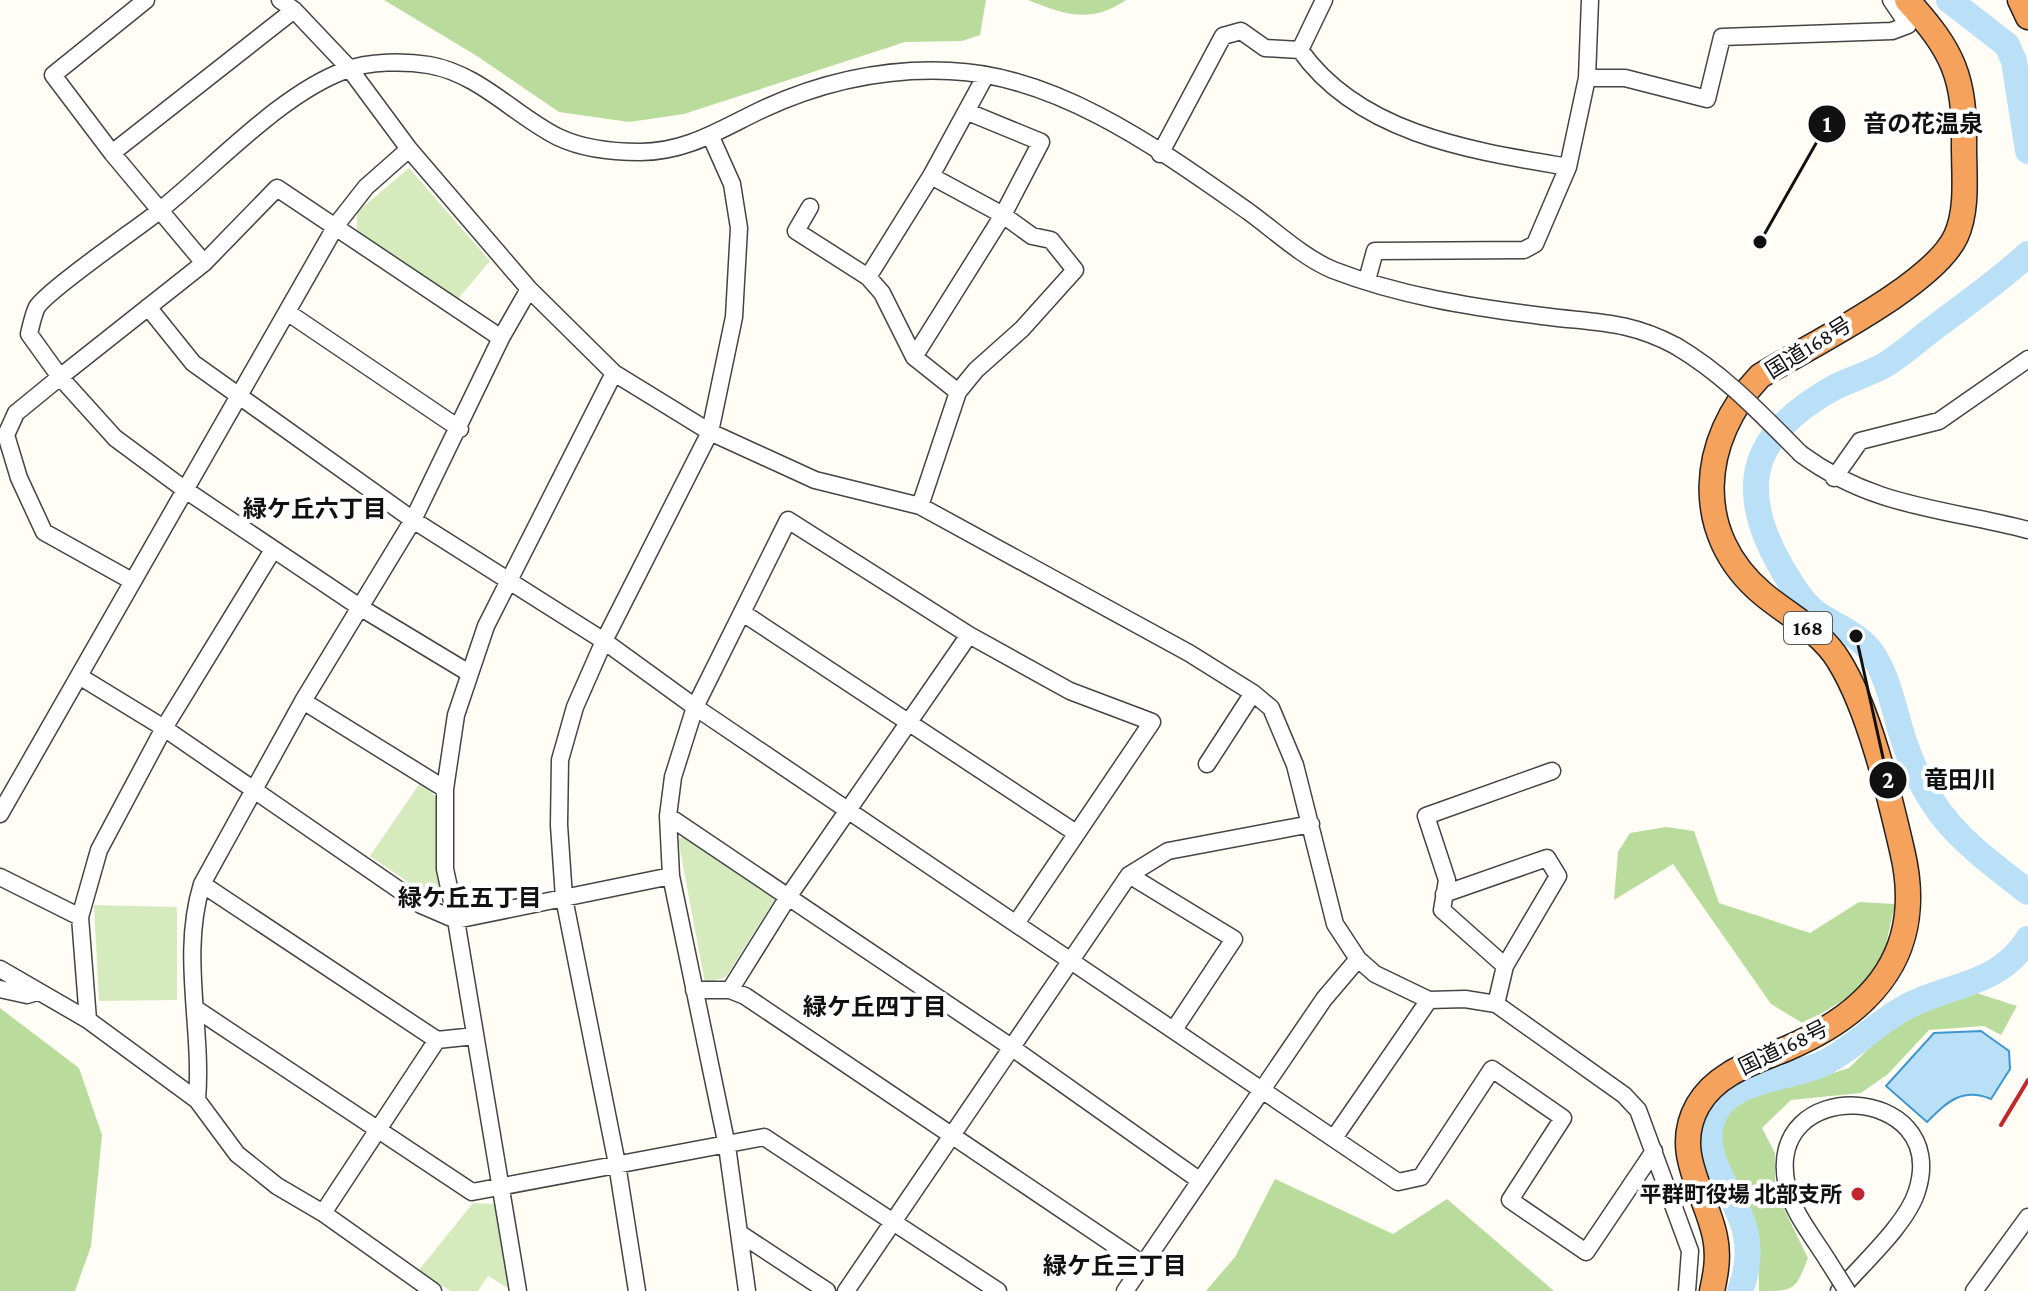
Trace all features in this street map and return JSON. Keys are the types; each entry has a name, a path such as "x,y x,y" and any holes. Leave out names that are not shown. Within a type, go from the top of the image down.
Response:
{"highway":[{"path":"2020,0 2028,17"},
{"name":"国道168号","path":"1712,1291 1717,1269 1715,1234 1689,1163 1690,1124 1697,1106 1724,1076 1810,1038 1869,996 1890,971 1907,927 1908,884 1902,852 1862,707 1852,683 1837,658 1818,636 1761,592 1729,555 1718,532 1710,490 1719,440 1747,390 1760,376 1933,268 1957,233 1963,203 1965,101 1960,77 1947,51 1905,1"}],"street":[{"path":"146,0 53,75 112,153 162,209 204,263"},
{"path":"280,0 294,10 349,68 409,149 529,289 614,373 710,432 815,480 920,506 1189,653 1253,693 1271,708 1295,765 1335,924 1358,959 1375,974 1429,1000 1465,999 1496,1004 1624,1095 1638,1110 1690,1251 1687,1291"},
{"path":"1300,50 1324,0"},
{"path":"1367,280 1375,251 1524,250 1535,244 1568,167 1587,78 1590,0"},
{"path":"1587,78 1625,78 1707,99 1722,37 1892,31 1908,25 1905,1"},
{"path":"112,153 294,10"},
{"path":"1160,154 1223,36 1241,31 1265,48 1300,50 1330,83 1411,132 1471,149 1568,167"},
{"path":"469,673 273,550 115,438 60,377 29,334 38,305 162,209 287,104 311,86 349,68 409,63 454,71 558,137 586,147 641,152 673,150 711,137 762,110 818,87 850,78 922,70 986,75 1045,90 1094,113 1187,169 1329,268 1428,299 1639,327 1708,365 1801,454 1834,478 1902,504 2028,530"},
{"path":"868,277 931,176 986,75"},
{"path":"914,357 1003,215 1041,142 968,112"},
{"path":"637,1291 617,1164 564,898 560,760 575,707 604,641 710,432 734,317 739,228 732,184 711,137"},
{"path":"0,814 184,489 241,398 337,224 366,187 409,149"},
{"path":"920,506 958,392 976,370 1022,329 1075,270 1051,240 1032,236 1003,215 931,176"},
{"path":"132,581 44,532 19,478 6,435 16,413 204,263 277,188 337,224 501,338"},
{"path":"810,207 796,231 868,277 882,293 914,357 958,392"},
{"path":"197,1100 200,1064 190,952 193,914 202,884 358,606 413,520 460,429 501,338 529,289"},
{"path":"148,307 193,363 413,520 604,641 695,707 1175,1028 1398,1182 1421,1177 1492,1069 1563,1118 1510,1200 1586,1252 1654,1151"},
{"path":"287,312 460,429"},
{"path":"1834,478 1860,441 1939,421 2028,359"},
{"path":"518,1291 445,869 445,789 456,715 486,626 614,373"},
{"path":"747,1291 742,1235 727,1146 671,876 668,816 673,777 695,707 788,520 969,635 1070,691 1152,722 1017,922"},
{"path":"88,1020 80,917 99,850 164,728 273,550"},
{"path":"743,613 1076,833"},
{"path":"730,990 788,897 911,724 969,635"},
{"path":"79,676 164,728 421,905 456,920 671,876"},
{"path":"1207,764 1253,693"},
{"path":"303,701 445,789"},
{"path":"1505,966 1442,910 1447,880 1426,816 1552,771"},
{"path":"668,816 1011,1047 1199,1180"},
{"path":"846,1291 1129,875 1168,851 1311,824"},
{"path":"1444,894 1547,858 1558,876 1505,966 1496,1004"},
{"path":"1129,875 1234,939 1175,1028"},
{"path":"0,877 80,917"},
{"path":"202,884 437,1040 475,1036"},
{"path":"1125,1291 1324,999 1358,959"},
{"path":"0,969 88,1020 197,1100 237,1154 277,1186 323,1213 433,1291"},
{"path":"0,989 27,995 39,991"},
{"path":"694,990 730,990 745,996 1144,1265"},
{"path":"1334,1138 1429,1000"},
{"path":"196,1009 380,1128 472,1192 764,1137 998,1291"},
{"path":"323,1213 437,1040"},
{"path":"1839,1291 1906,1213 1920,1179 1917,1148 1906,1129 1889,1114 1865,1104 1842,1104 1817,1113 1799,1129 1786,1155 1785,1177 1791,1199 1828,1261 1847,1291"},
{"path":"1974,1291 2028,1217"},
{"path":"742,1235 827,1291"}],"green space":[{"path":"384,0 986,0 980,35 962,41 905,42 684,114 629,122 559,112 477,56"},
{"path":"1028,0 1126,0 1101,12 1078,15"},
{"path":"409,168 490,261 457,300 357,230 357,212"},
{"path":"420,783 439,799 440,904 370,856"},
{"path":"1666,827 1694,831 1719,903 1810,933 1859,902 1895,904 1881,966 1850,996 1804,1024 1771,1004 1673,864 1614,900 1618,852 1630,833"},
{"path":"684,837 775,899 726,977 705,983 678,839"},
{"path":"94,905 177,907 177,1000 99,1001"},
{"path":"1967,990 2017,1006 2001,1035 1984,1026 1929,1030 1888,1074 1861,1093 1791,1100 1762,1128 1775,1153 1775,1191 1808,1258 1792,1287 1759,1291 1758,1234 1718,1154 1717,1125 1726,1107 1757,1088 1799,1075 1824,1076 1849,1068 1899,1019 1930,1002"},
{"path":"0,1008 79,1068 102,1135 91,1246 75,1291 0,1291"},
{"path":"1275,1179 1393,1234 1447,1199 1554,1291 1206,1291 1235,1257"},
{"path":"473,1203 495,1204 513,1291 488,1276 478,1291 450,1291 419,1270"}],"water":[{"path":"1981,1031 2009,1051 2010,1069 1991,1099 1972,1095 1956,1098 1927,1122 1886,1086 1934,1033"}],"waterway":[{"path":"1949,0 2007,45 2014,61 2028,151"},
{"path":"2028,254 1892,361 1835,387 1807,404 1770,441 1760,462 1756,485 1758,509 1766,536 1796,590 1816,613 1855,636 1874,656 1889,689 1916,773 1940,813 1970,845 2028,892"},
{"path":"1740,1291 1747,1263 1747,1239 1741,1218 1714,1162 1710,1144 1711,1124 1718,1109 1729,1097 1759,1082 1824,1063 1889,1017 1916,1002 1986,976 2016,955 2028,939"}],"railway":[{"path":"2001,1125 2028,1080"}],"place":[{"name":"音の花温泉","path":"1760,242"},
{"name":"竜田川","path":"1856,636"},
{"name":"平群町役場 北部支所","path":"1858,1194"}],"district":[{"name":"緑ケ丘六丁目","path":"315,509"},
{"name":"緑ケ丘五丁目","path":"470,898"},
{"name":"緑ケ丘四丁目","path":"875,1007"},
{"name":"緑ケ丘三丁目","path":"1115,1266"}]}
